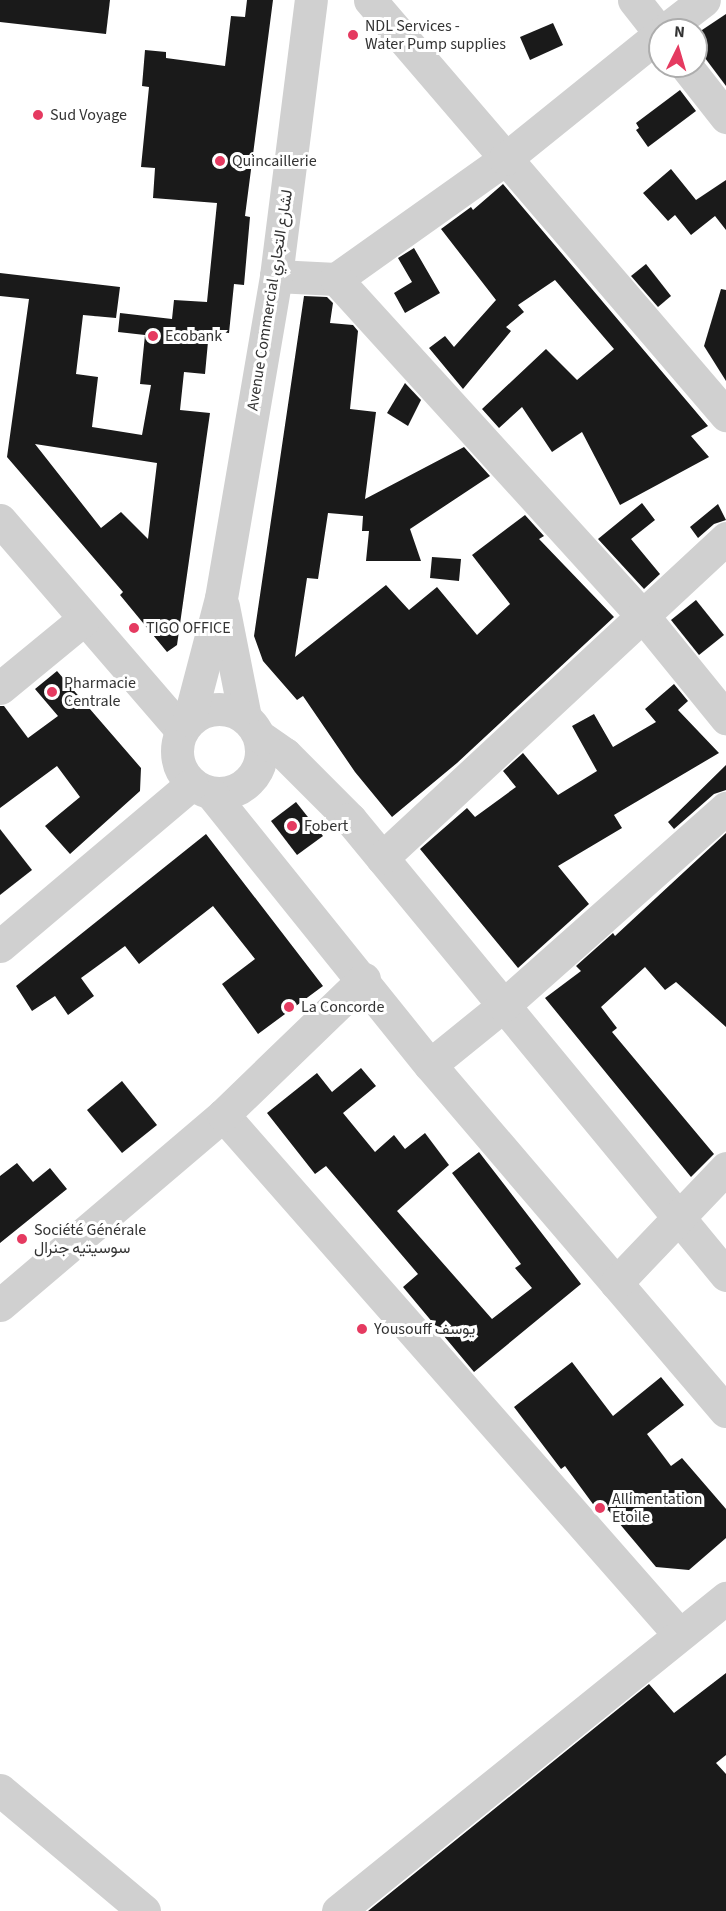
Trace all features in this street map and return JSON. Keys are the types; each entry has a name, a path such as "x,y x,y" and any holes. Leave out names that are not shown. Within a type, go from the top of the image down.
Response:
{"street":[{"name":"Avenue Commercial لشارع التجاري","path":"185,725 221,598 276,276 311,0"},
{"path":"370,0 726,415"},
{"path":"634,0 648,18"},
{"path":"681,18 704,0"},
{"path":"276,276 336,279 505,159 648,44"},
{"path":"695,78 726,117"},
{"path":"336,279 643,616 726,718"},
{"path":"0,520 84,620 185,725"},
{"path":"382,858 726,538"},
{"path":"0,946 201,788 229,792 245,784 257,771 261,753 252,726 221,598"},
{"path":"0,688 84,620"},
{"path":"726,1275 382,858 307,775 252,726 223,708 211,709 185,725 177,759 364,979 430,1065 726,1411"},
{"path":"430,1065 504,1005 726,808"},
{"path":"0,1305 223,1115 364,979"},
{"path":"223,1115 679,1634"},
{"path":"616,1283 726,1168"},
{"path":"338,1911 726,1598"},
{"path":"0,1790 144,1911"}],"building":[{"path":"0,0 110,0 106,34 0,22"},
{"path":"247,0 273,0 245,216 250,217 244,285 234,284 229,333 209,331 205,374 184,372 180,410 210,413 177,645 167,652 120,595 123,592 7,457 29,299 0,296 0,273 120,287 116,318 83,315 76,374 98,377 92,427 142,435 151,385 140,384 145,335 118,332 120,313 172,319 174,300 207,302 217,203 153,198 155,168 141,167 149,87 142,86 145,50 166,52 166,58 225,66 231,16 245,17","holes":["35,444 157,463 148,539 121,512 101,528"]},
{"path":"726,14 726,86 708,62 708,26"},
{"path":"553,23 563,45 530,60 520,37"},
{"path":"680,90 696,111 648,147 636,130 639,128 636,123"},
{"path":"671,169 696,200 726,180 726,230 715,216 691,235 675,215 668,221 643,193"},
{"path":"503,184 708,426 691,436 709,457 620,505 582,432 552,452 522,407 499,428 482,409 546,349 577,380 614,349 555,280 518,305 524,312 506,327 511,331 463,389 429,348 445,336 454,347 496,300 441,229 471,207 473,210"},
{"path":"414,248 440,293 405,313 394,293 412,282 398,258"},
{"path":"646,264 671,296 658,307 631,276"},
{"path":"721,289 726,290 726,381 704,346"},
{"path":"304,296 327,297 333,303 330,323 353,325 358,331 350,409 376,412 365,499 464,447 490,476 410,529 421,561 366,561 369,531 362,531 363,516 328,513 318,579 307,578 295,657 386,585 409,610 437,587 477,635 510,604 472,555 525,515 544,536 539,539 614,617 457,763 392,817 355,772 303,696 297,700 263,661 254,636"},
{"path":"405,383 421,400 408,426 387,413"},
{"path":"642,503 655,520 631,539 660,574 644,589 598,539"},
{"path":"718,504 726,520 714,524 698,538 690,527"},
{"path":"432,557 461,559 459,581 430,578"},
{"path":"696,600 724,635 699,655 671,620"},
{"path":"57,671 141,768 140,791 70,854 45,826 80,797 57,766 0,808 0,706 4,706 28,738 58,716 35,689"},
{"path":"674,684 688,701 678,710 719,753 614,815 622,828 558,866 589,904 518,968 420,849 467,808 475,817 516,787 503,771 523,753 558,795 597,771 572,726 594,714 613,747 656,722 645,709"},
{"path":"726,765 726,790 714,794 674,829 668,822"},
{"path":"296,802 323,836 297,855 271,821"},
{"path":"0,829 32,870 0,895"},
{"path":"726,833 726,1027 676,982 665,990 645,967 601,1007 617,1028 612,1032 714,1154 691,1177 545,998 581,971 576,966 613,933 615,936"},
{"path":"206,834 323,986 258,1034 222,984 255,959 213,906 139,964 125,946 81,978 94,996 68,1015 55,996 32,1011 16,986"},
{"path":"361,1068 376,1086 343,1113 375,1152 394,1135 405,1149 425,1133 449,1165 397,1211 492,1319 532,1288 515,1268 521,1264 452,1173 479,1152 581,1284 474,1372 403,1287 418,1274 326,1166 315,1174 267,1113 317,1073 332,1092"},
{"path":"122,1081 157,1125 122,1153 87,1110"},
{"path":"17,1163 33,1182 50,1168 67,1189 0,1243 0,1176"},
{"path":"572,1362 613,1416 661,1377 684,1405 647,1434 671,1466 682,1458 726,1509 726,1538 689,1570 656,1567 608,1510 601,1515 565,1466 561,1469 514,1407"},
{"path":"726,1673 726,1755 716,1763 726,1774 726,1911 368,1911 649,1684 674,1713"}],"place":[{"name":"NDL Services - Water Pump supplies","path":"353,35"},
{"name":"Sud Voyage","path":"38,115"},
{"name":"Quincaillerie","path":"220,161"},
{"name":"Ecobank","path":"153,336"},
{"name":"TIGO OFFICE","path":"134,628"},
{"name":"Pharmacie Centrale","path":"52,692"},
{"name":"Fobert","path":"292,826"},
{"name":"La Concorde","path":"289,1007"},
{"name":"Société Générale سوسيتيه جنرال","path":"22,1239"},
{"name":"Yousouff يوسف","path":"362,1329"},
{"name":"Allimentation Etoile","path":"600,1508"}]}
